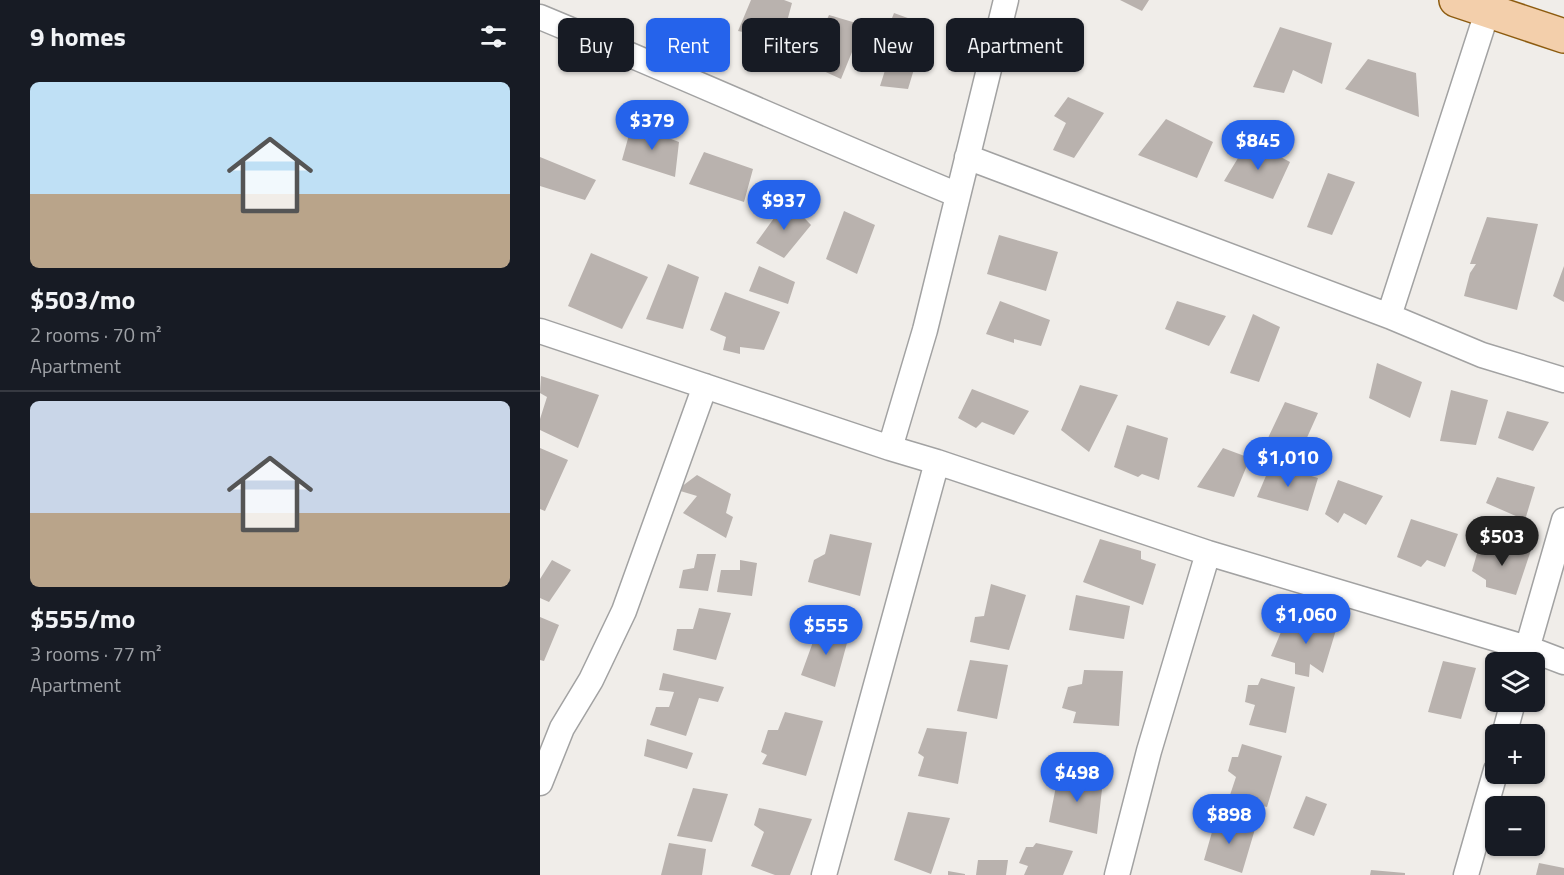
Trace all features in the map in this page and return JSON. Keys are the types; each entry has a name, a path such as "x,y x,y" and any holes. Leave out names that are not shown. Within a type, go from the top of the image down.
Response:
{"main road":[{"path":"1456,0 1489,5 1564,36"}],"street":[{"path":"890,448 926,330 1006,0"},
{"path":"1389,316 1489,5"},
{"path":"540,17 958,195"},
{"path":"967,157 1389,316 1482,355 1564,380"},
{"path":"540,331 1513,652"},
{"path":"540,783 562,728 591,680 624,611 705,386"},
{"path":"824,875 937,462"},
{"path":"1526,652 1564,520"},
{"path":"1117,875 1149,751 1208,552"},
{"path":"1545,659 1564,662"},
{"path":"1466,875 1492,784"}],"building":[{"path":"751,0 784,0 792,3 788,18 743,18"},
{"path":"1120,0 1149,0 1142,11"},
{"path":"894,13 908,18 892,18"},
{"path":"840,18 852,22 852,52 841,79 826,72 840,72"},
{"path":"1280,27 1332,43 1322,84 1293,70 1284,93 1253,87"},
{"path":"1368,59 1416,73 1419,117 1345,89"},
{"path":"884,72 913,72 908,89 880,86"},
{"path":"1068,97 1104,113 1074,158 1053,150 1066,123 1054,116"},
{"path":"1166,119 1213,142 1197,178 1138,155"},
{"path":"632,124 679,142 675,177 622,160"},
{"path":"1249,140 1290,162 1273,199 1224,181"},
{"path":"704,152 753,169 744,202 689,184"},
{"path":"540,157 596,180 585,200 540,186"},
{"path":"1328,173 1355,182 1332,235 1307,227"},
{"path":"787,200 811,225 784,258 756,243"},
{"path":"844,211 875,225 857,274 826,259"},
{"path":"1487,217 1538,224 1517,310 1464,296 1470,273 1476,264 1470,264"},
{"path":"999,235 1058,252 1046,291 987,274"},
{"path":"591,253 648,277 622,329 568,306"},
{"path":"668,264 699,277 683,329 646,319"},
{"path":"759,266 795,282 788,304 749,291"},
{"path":"1564,266 1564,302 1553,296"},
{"path":"725,292 780,312 764,350 740,347 740,354 723,350 726,337 710,330"},
{"path":"1000,301 1050,320 1041,346 1014,339 1014,343 986,334"},
{"path":"1177,301 1226,316 1209,346 1165,329"},
{"path":"1253,314 1280,327 1259,382 1230,373"},
{"path":"1377,363 1422,382 1410,418 1369,398"},
{"path":"541,376 599,395 578,448 540,430 540,419 547,397 540,393"},
{"path":"1080,385 1118,395 1089,452 1061,430"},
{"path":"972,389 1029,411 1014,435 982,422 976,428 958,418"},
{"path":"1451,390 1488,400 1476,445 1440,441"},
{"path":"1285,402 1318,413 1301,451 1268,438"},
{"path":"1507,411 1549,422 1533,451 1498,438"},
{"path":"1127,425 1168,438 1159,480 1142,474 1138,477 1114,467"},
{"path":"540,448 568,460 545,511 540,509"},
{"path":"1223,448 1250,458 1234,497 1197,487"},
{"path":"1271,464 1318,478 1308,511 1257,497"},
{"path":"697,475 731,494 726,513 733,517 726,538 683,513 697,496 677,490"},
{"path":"1497,477 1535,487 1525,520 1486,503"},
{"path":"1338,480 1383,496 1366,525 1344,513 1338,523 1325,514"},
{"path":"1411,519 1458,534 1445,567 1427,560 1421,567 1397,557"},
{"path":"830,534 872,543 860,596 808,582 814,560 825,554"},
{"path":"1100,539 1141,551 1141,559 1156,564 1143,605 1083,582"},
{"path":"1517,542 1532,547 1516,595 1486,587 1486,580 1472,571 1480,543 1510,554"},
{"path":"697,554 716,554 708,591 679,588 683,570 694,568"},
{"path":"552,560 571,570 549,602 540,598 540,579"},
{"path":"740,560 757,563 752,596 717,592 721,570 740,570"},
{"path":"991,584 1026,595 1009,650 970,642 975,617 984,616"},
{"path":"1076,595 1130,606 1124,639 1069,630"},
{"path":"699,608 731,613 716,660 673,650 677,629 693,629"},
{"path":"540,617 559,625 544,661 540,660"},
{"path":"1316,619 1339,620 1323,673 1310,664 1309,677 1295,674 1295,663 1271,656 1286,620 1312,629"},
{"path":"818,628 850,632 835,687 801,675"},
{"path":"970,660 1008,665 997,719 957,711"},
{"path":"1443,661 1476,668 1461,719 1428,712"},
{"path":"1084,670 1123,671 1119,726 1073,723 1076,712 1062,708 1068,687 1082,684"},
{"path":"663,673 724,687 718,702 699,698 686,736 650,725 656,707 669,707 674,692 659,690"},
{"path":"1261,678 1295,687 1286,733 1249,725 1255,705 1245,702 1248,685 1258,685"},
{"path":"785,712 823,721 806,776 762,764 767,755 761,752 768,730 778,730"},
{"path":"927,728 967,732 958,784 918,776 924,757 918,753"},
{"path":"647,739 693,753 687,769 644,756"},
{"path":"1242,744 1282,756 1267,807 1229,798 1236,777 1228,771 1232,757 1238,757"},
{"path":"1058,776 1103,780 1097,834 1049,822"},
{"path":"693,788 728,794 712,842 677,836"},
{"path":"1306,796 1327,804 1314,836 1293,828"},
{"path":"759,808 812,819 790,875 775,875 751,866 764,832 754,825"},
{"path":"908,812 950,818 931,874 894,860"},
{"path":"1216,818 1255,829 1242,873 1204,860"},
{"path":"669,843 706,849 702,875 661,875"},
{"path":"1036,843 1073,851 1063,875 1024,875 1028,866 1019,863 1026,847 1033,847"},
{"path":"978,860 1008,860 1006,875 976,875"},
{"path":"1539,863 1564,868 1564,875 1536,875"},
{"path":"1371,870 1405,873 1405,875 1370,875"},
{"path":"948,871 965,874 965,875 948,875"}]}
